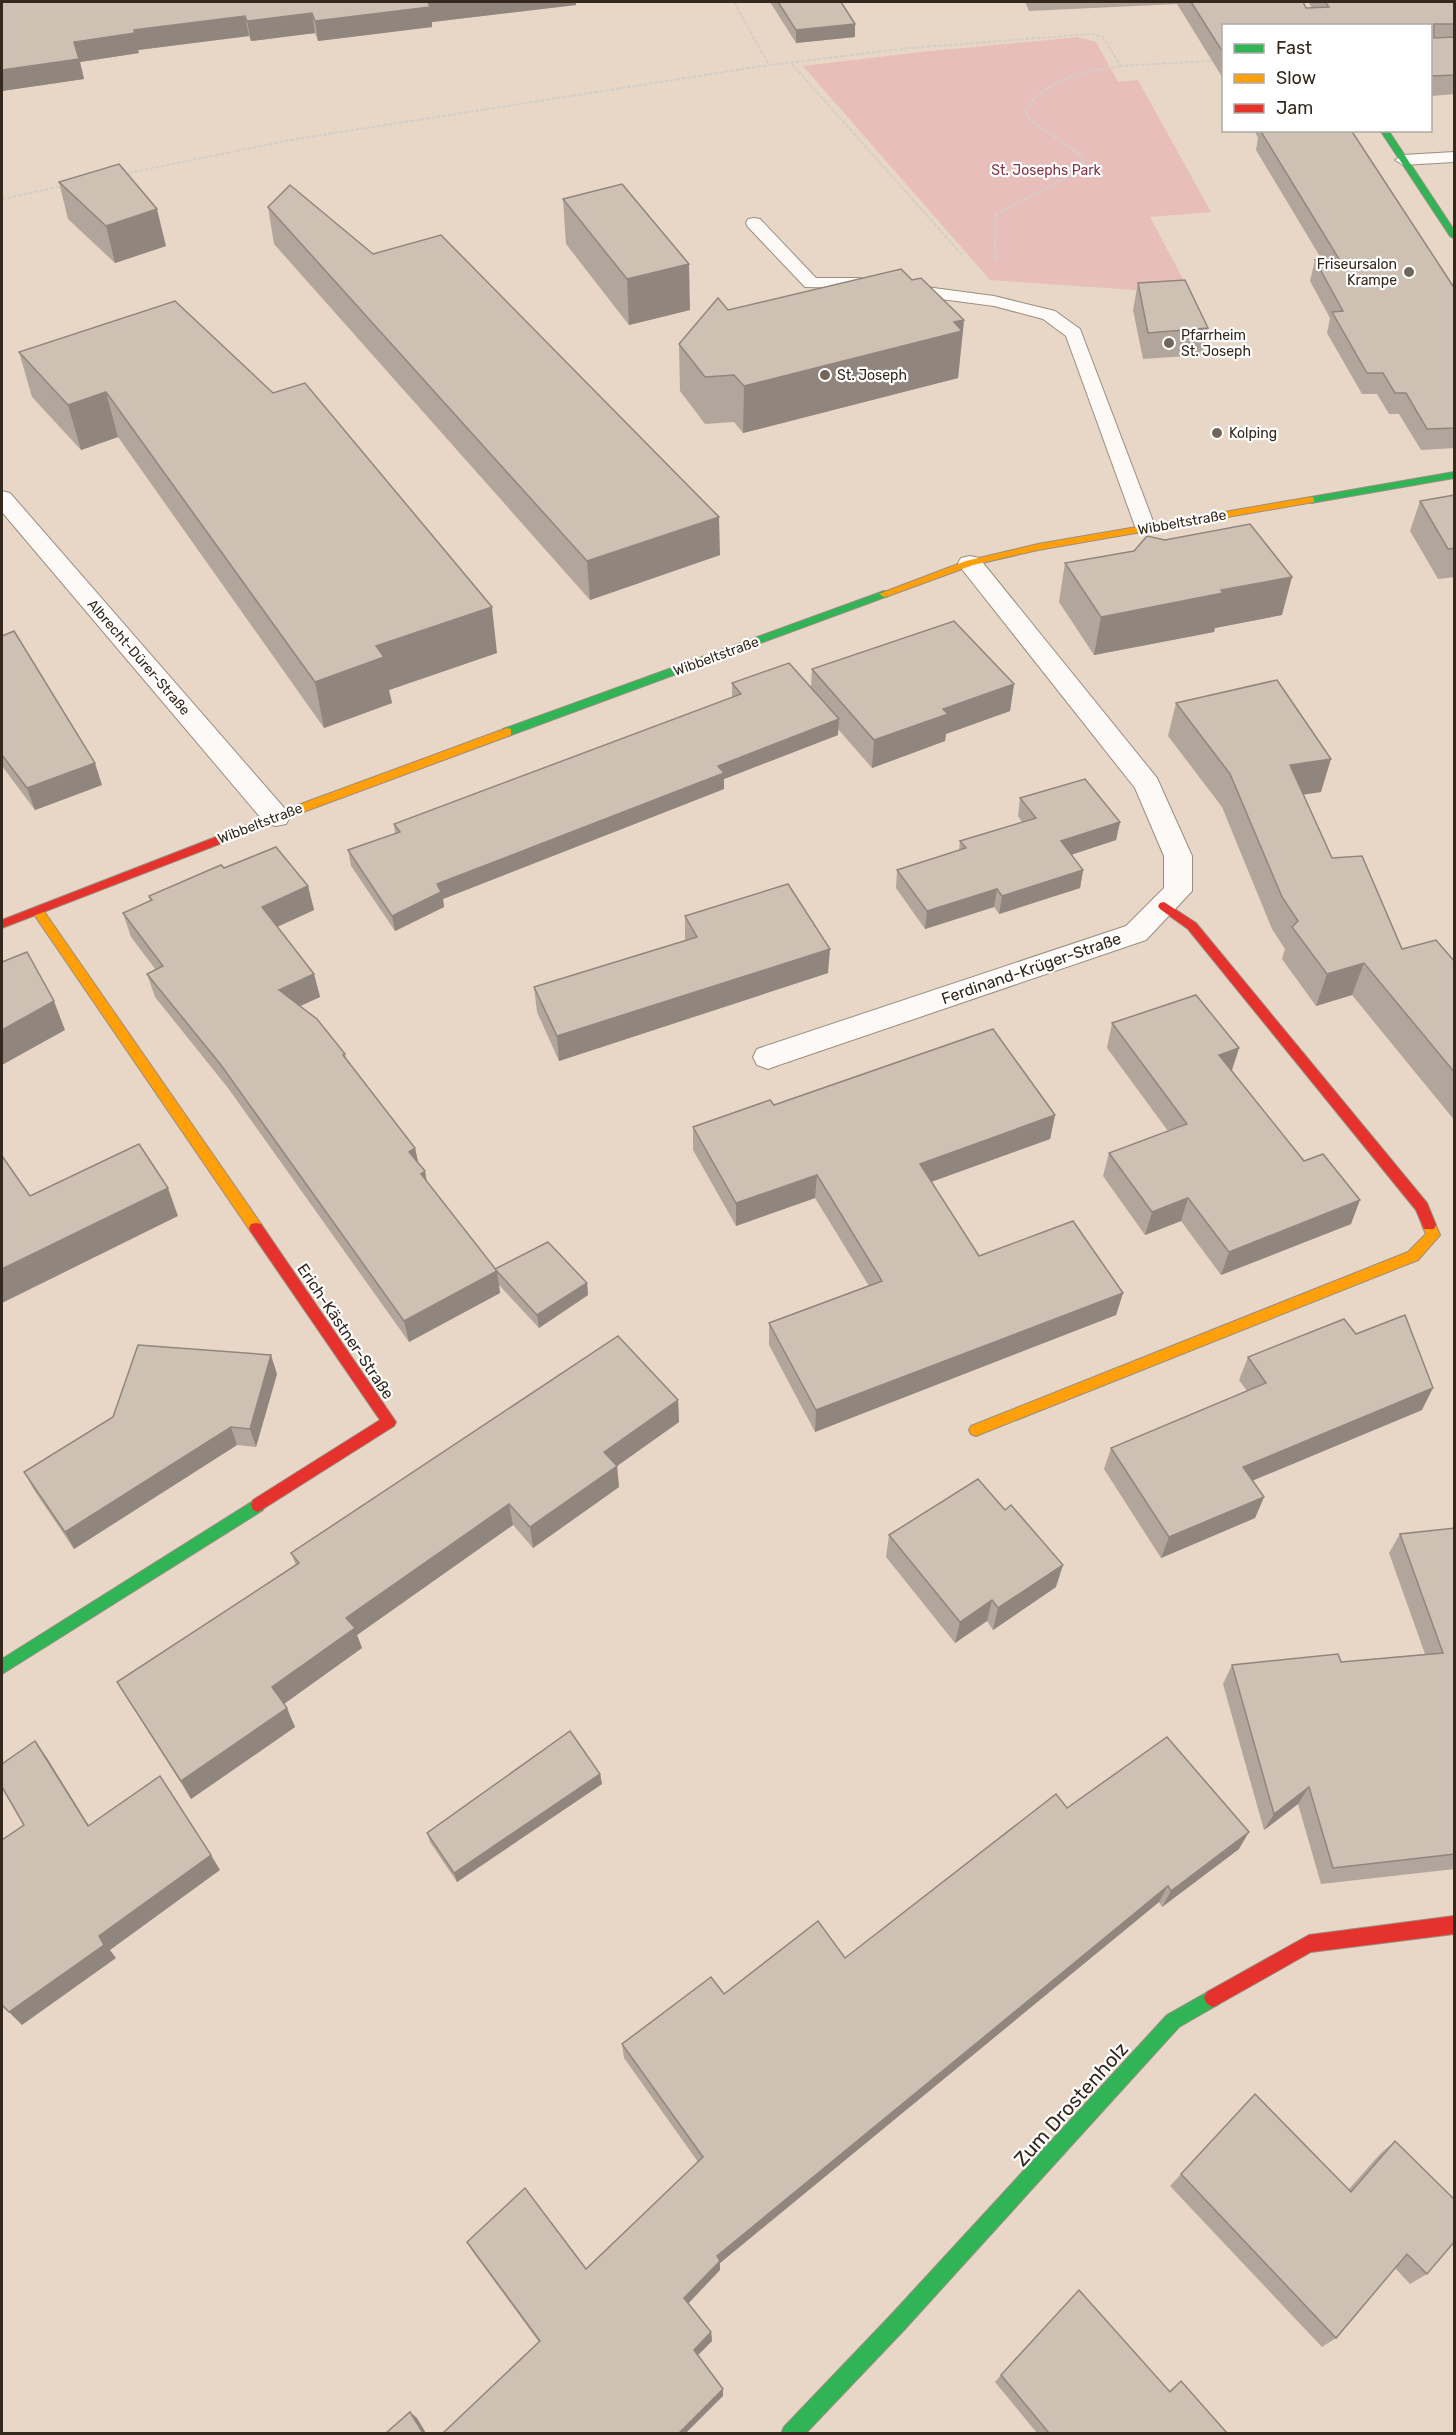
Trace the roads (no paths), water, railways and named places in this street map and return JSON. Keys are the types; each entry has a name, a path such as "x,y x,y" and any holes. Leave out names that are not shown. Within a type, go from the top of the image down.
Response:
{"street":[{"path":"1385,132 1452,228"},
{"name":"Wibbeltstraße","path":"2,924 276,817 970,564 1038,548 1455,475"},
{"name":"Albrecht-Dürer-Straße","path":"2,498 276,817"},
{"name":"Ferdinand-Krüger-Straße","path":"768,1057 1136,933 1178,891 1178,856 1147,785 970,564"},
{"path":"976,1430 1413,1256 1433,1235 1422,1207 1192,926 1164,906"},
{"name":"Erich-Kästner-Straße","path":"2,1667 389,1422 37,910"},
{"name":"Zum Drostenholz","path":"791,2433 897,2323 1173,2021 1309,1944 1455,1925"}],"lane":[{"path":"1403,160 1455,157"},
{"path":"754,223 812,284 858,283 994,301 1049,315 1074,333 1146,529"}],"place":[{"name":"Friseursalon Krampe","path":"1409,272"},
{"name":"Pfarrheim St. Joseph","path":"1169,343"},
{"name":"St. Joseph","path":"825,375"},
{"name":"Kolping","path":"1217,433"}],"park label":[{"name":"St. Josephs Park","path":"1046,170"}]}
